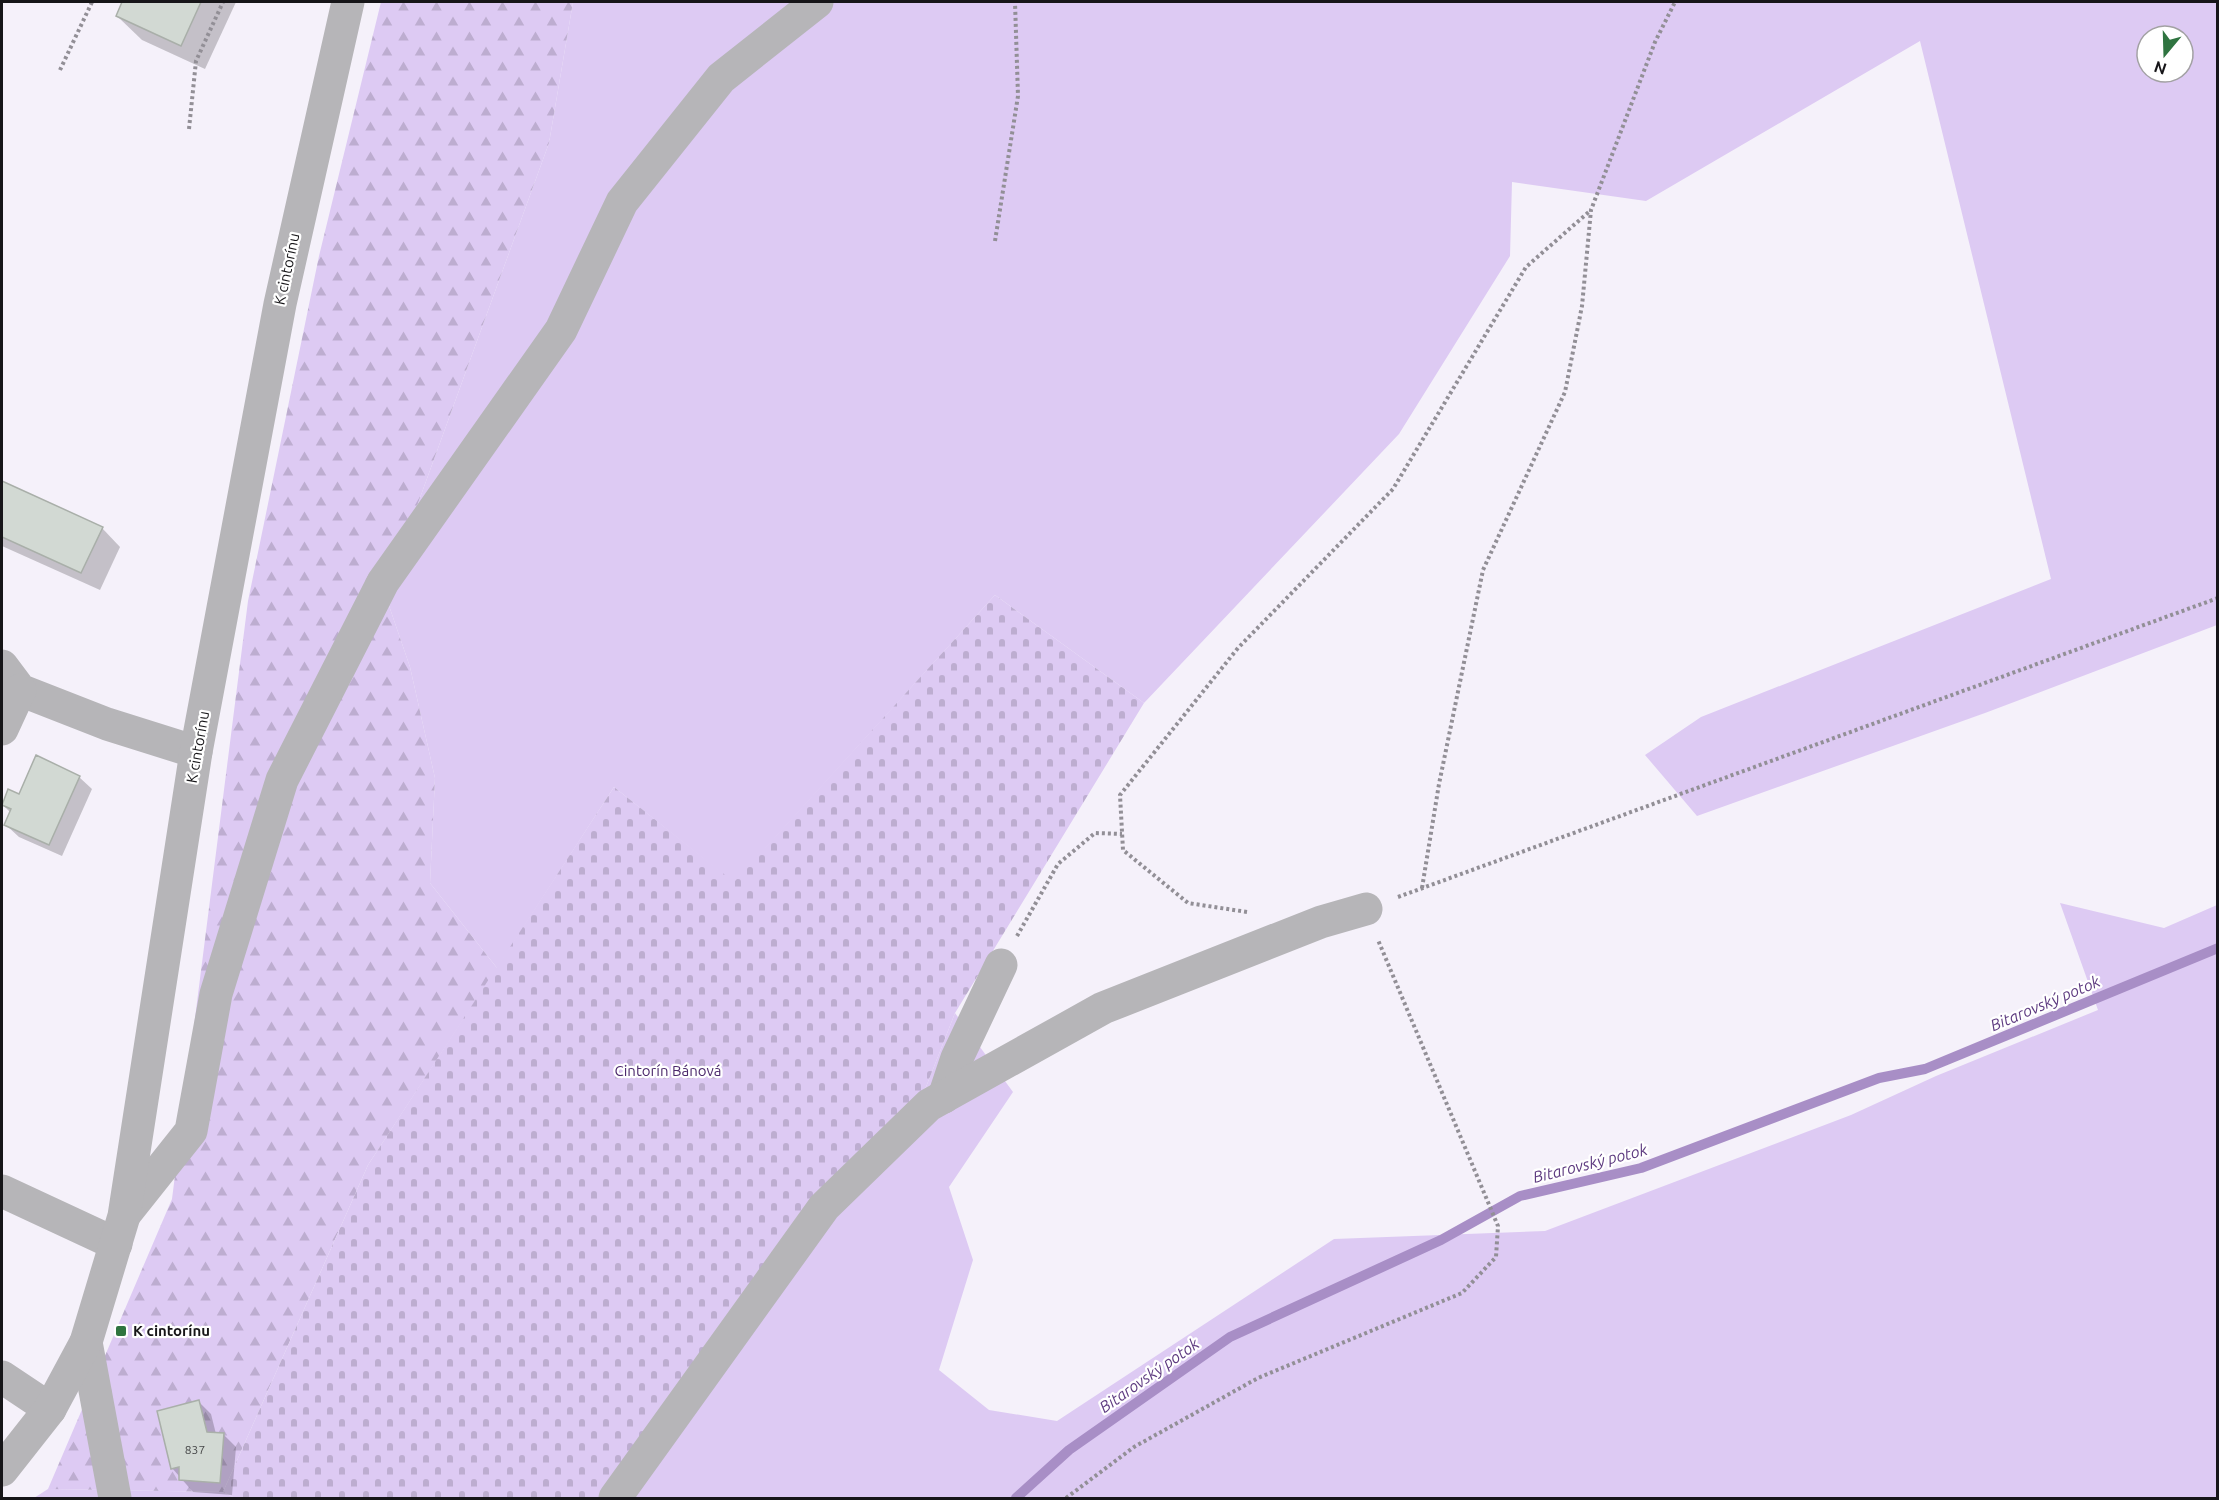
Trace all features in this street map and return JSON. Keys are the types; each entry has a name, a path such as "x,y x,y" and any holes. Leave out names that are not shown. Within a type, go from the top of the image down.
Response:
{"street":[{"name":"K cintorínu","path":"2,1470 50,1409 86,1342 120,1230 196,752 280,304 348,2"},
{"path":"2,1191 120,1230 191,1131 216,994 282,780 383,582 561,330 622,202 721,78 817,2"},
{"path":"2,729 11,678 107,724 196,752"},
{"path":"615,1498 824,1207 929,1105 1103,1008 1322,922 1366,909"},
{"path":"944,1097 957,1058 1001,965"},
{"path":"86,1342 115,1498"},
{"path":"2,1377 50,1409"}],"path":[{"path":"60,70 92,2"},
{"path":"189,129 196,61 223,2"},
{"path":"995,241 1018,96 1015,2"},
{"path":"1422,889 1439,784 1484,570 1565,392 1582,306 1590,210 1654,42 1675,2"},
{"path":"1255,913 1188,903 1123,850 1120,795 1238,648 1393,489 1526,267 1590,210"},
{"path":"1066,1498 1134,1447 1258,1378 1462,1293 1496,1257 1498,1226 1366,909 2217,598"},
{"path":"1001,965 1058,864 1095,833 1122,834"}],"green space":[{"path":"381,2 573,2 549,143 385,594 410,667 435,778 430,883 497,968 368,1165 223,1492 48,1489 172,1199 248,601 319,256"},
{"path":"573,2 2217,2 2217,625 1985,713 1697,816 1645,755 1701,717 2051,579 1920,41 1646,201 1512,182 1510,256 1399,434 1144,703 995,595 734,883 614,787 497,968 430,883 435,778 410,667 385,594 549,143"},
{"name":"Cintorín Bánová","path":"995,595 1144,703 955,1013 926,1087 784,1241 598,1498 235,1498 223,1492 368,1165 614,787 734,882"},
{"path":"2060,903 2164,928 2217,905 2217,1498 598,1498 784,1241 926,1087 955,1013 1013,1092 949,1187 973,1260 939,1370 989,1410 1057,1421 1334,1239 1545,1231 1851,1115 1936,1076 2098,1010"},
{"path":"48,1489 223,1492 235,1498 34,1498"}],"building":[{"path":"122,2 201,2 181,46 116,16"},
{"path":"2,481 103,527 81,573 2,537"},
{"path":"36,755 80,776 49,845 4,825 11,809 2,805 8,789 19,794"},
{"path":"199,1400 207,1432 224,1433 220,1483 179,1480 179,1467 171,1469 157,1411"}],"waterway":[{"name":"Bitarovský potok","path":"1016,1498 1069,1450 1230,1337 1441,1240 1520,1196 1641,1168 1879,1078 1925,1069 2218,948"}],"place":[{"name":"K cintorínu","path":"121,1331"}]}
